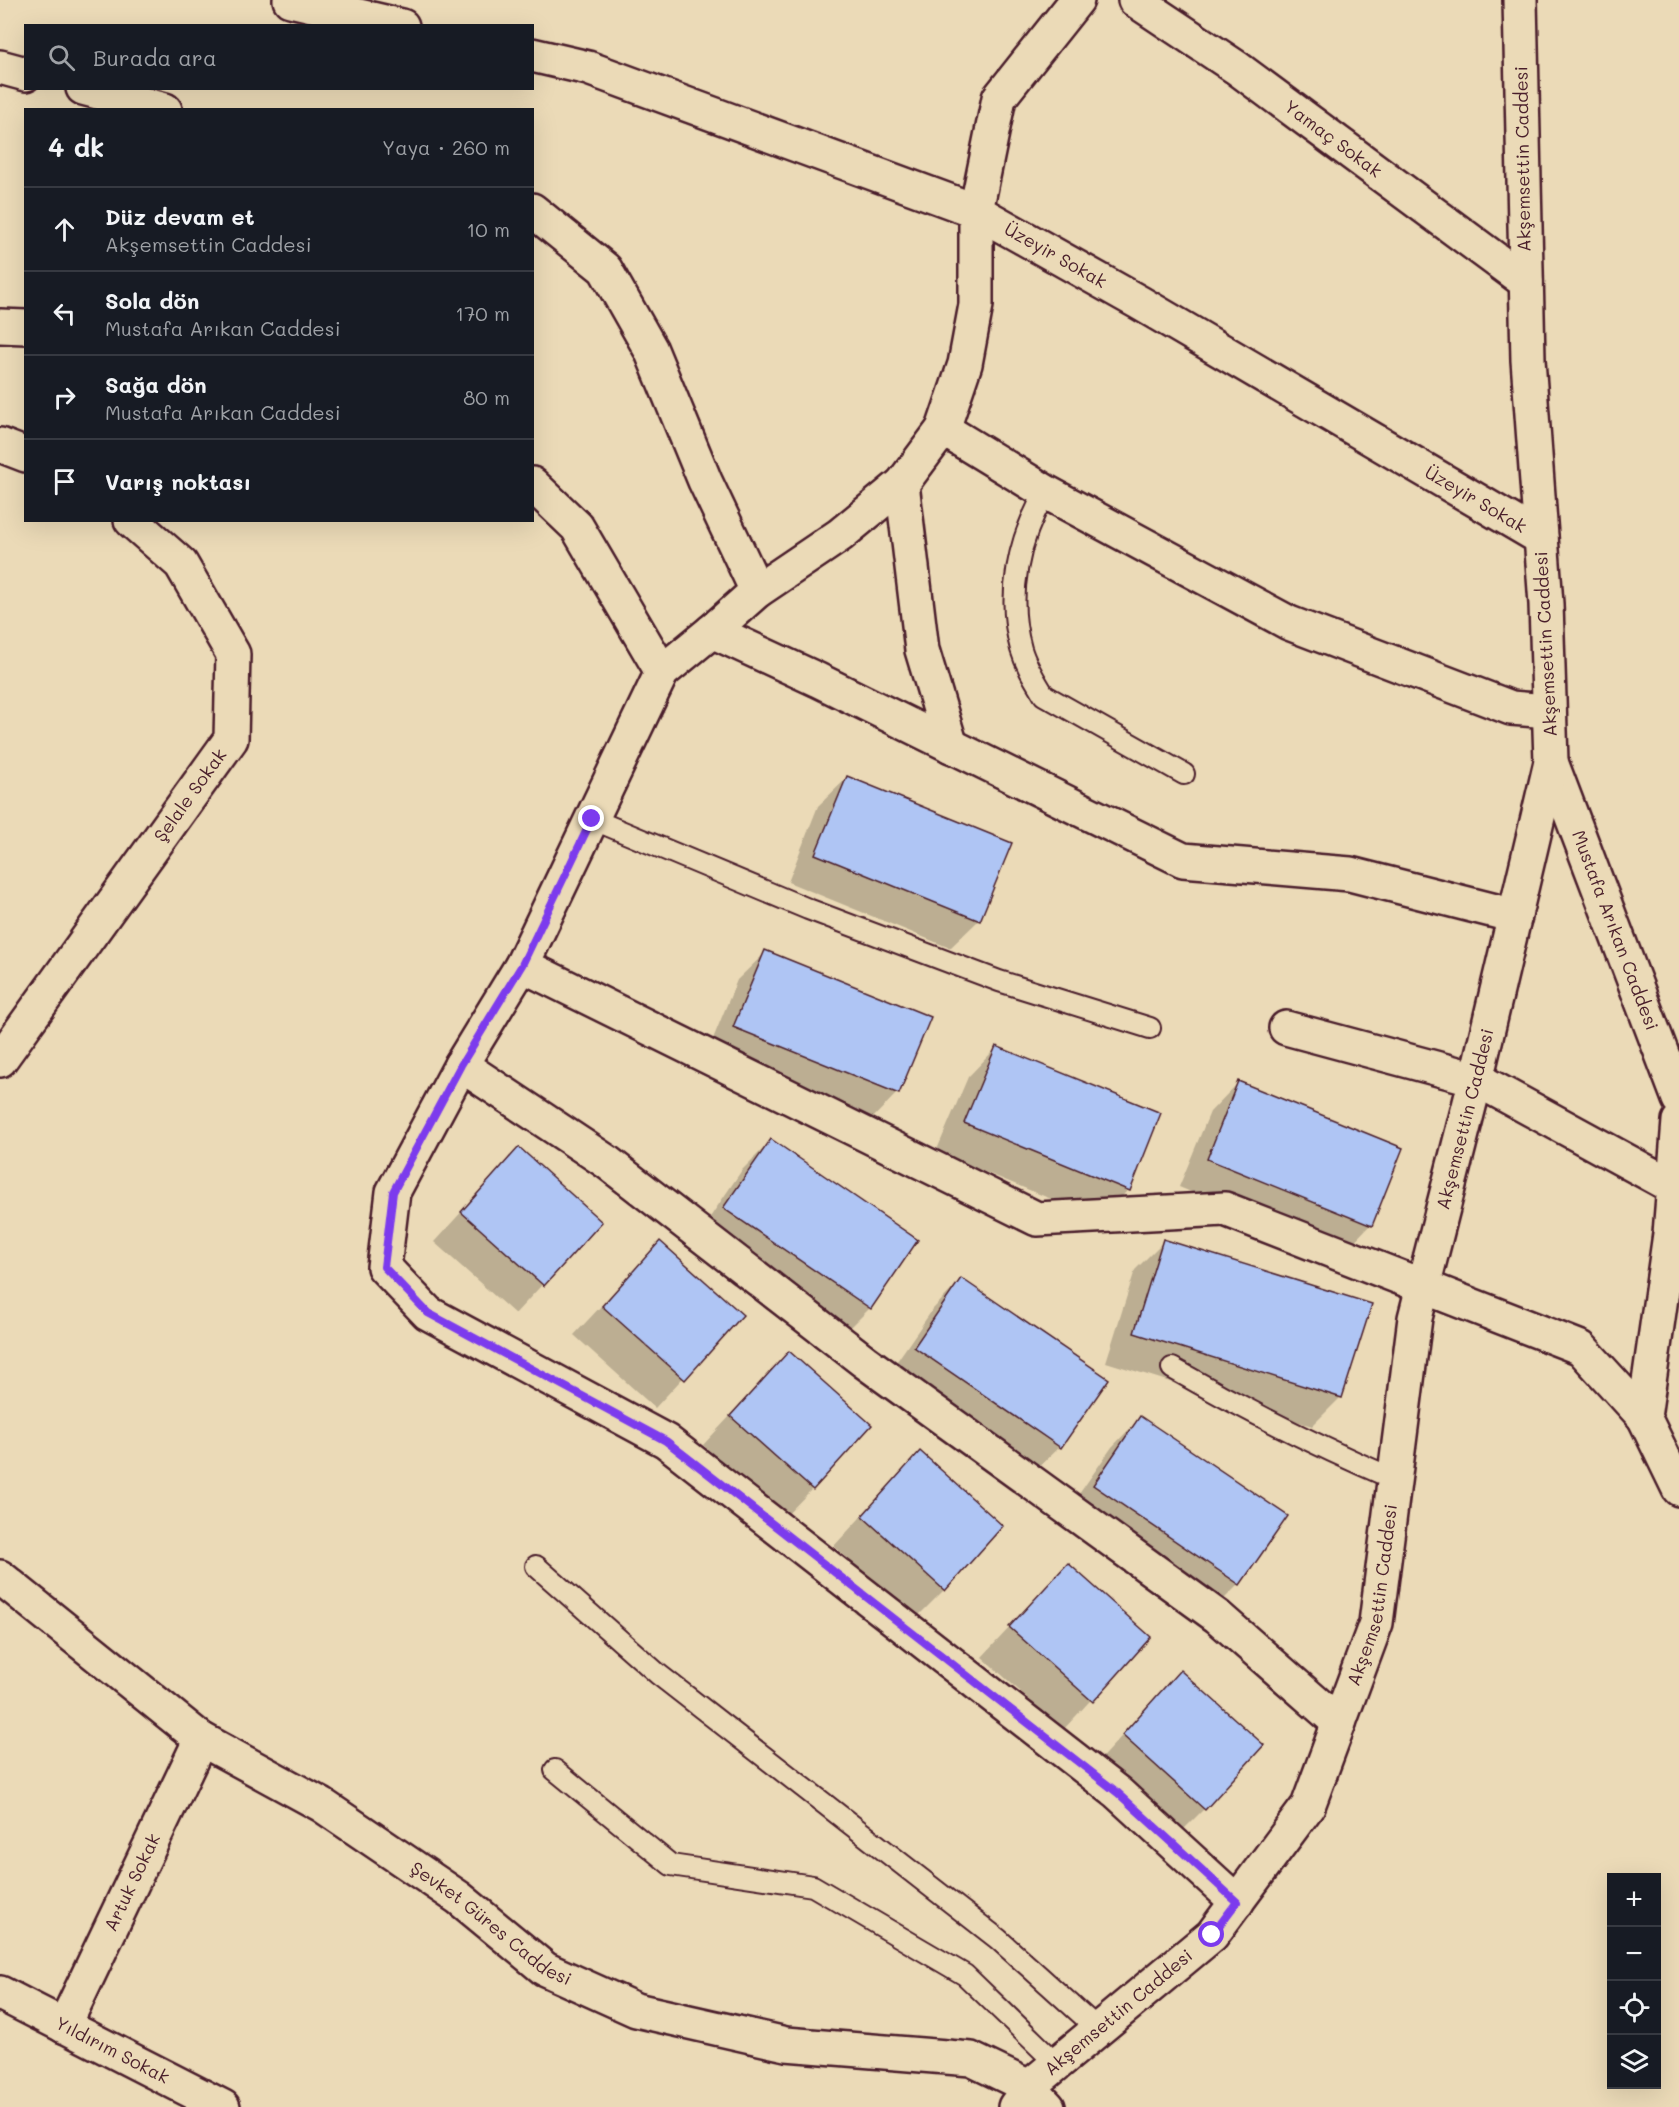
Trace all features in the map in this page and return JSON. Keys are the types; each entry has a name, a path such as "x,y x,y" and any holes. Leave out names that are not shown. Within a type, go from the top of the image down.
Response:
{"street":[{"path":"290,0 393,24"},
{"path":"1077,0 999,98 976,212 976,305 965,364 943,429 902,484 840,535 757,591 663,672 522,965 461,1065 393,1192 384,1267 428,1313 666,1441 1118,1793 1237,1902"},
{"name":"Yamaç Sokak","path":"1136,0 1237,68 1526,282"},
{"name":"Akşemsettin Caddesi","path":"1031,2100 1058,2064 1212,1935 1308,1806 1376,1623 1415,1318 1476,1079 1551,762 1546,604 1528,360 1520,0"},
{"name":"Üzeyir Sokak","path":"534,56 588,68 976,212 1140,303 1541,538"},
{"path":"0,67 24,73"},
{"path":"90,90 158,108"},
{"path":"534,212 605,269 651,350 705,481 757,591"},
{"path":"0,326 24,327"},
{"path":"943,429 1046,492 1290,622 1511,708 1550,711"},
{"path":"0,445 24,454"},
{"path":"902,484 922,650 951,746"},
{"path":"534,486 577,527 663,672"},
{"name":"Şelale Sokak","path":"0,1060 231,739 232,654 181,564 133,522"},
{"path":"712,631 1183,860 1350,874 1515,916"},
{"name":"Mustafa Arıkan Caddesi","path":"1551,762 1679,1099"},
{"path":"522,965 1037,1219 1225,1209 1581,1348 1644,1417 1679,1489"},
{"path":"1286,1028 1476,1079 1674,1187"},
{"path":"461,1065 607,1162 864,1360 1218,1617 1339,1723"},
{"path":"1644,1417 1670,1234 1679,1121"},
{"name":"Şevket Güres Caddesi","path":"0,1577 201,1739 322,1805 459,1899 545,1969 636,2010 786,2044 971,2059 1031,2100"},
{"name":"Artuk Sokak","path":"64,2026 201,1739"},
{"name":"Yıldırım Sokak","path":"0,1993 223,2107"}],"lane":[{"path":"1046,492 1028,524 1020,550 1016,576 1017,626 1022,650 1031,674 1044,695 1184,774"},
{"path":"592,819 808,909 999,981 1150,1028"},
{"path":"1172,1368 1318,1446 1394,1479"},
{"path":"536,1566 658,1674 998,1939 1099,2030"},
{"path":"555,1770 671,1865 813,1886 965,1975 1058,2064"}],"building":[{"path":"847,776 1012,843 980,921 815,854"},
{"path":"765,950 931,1017 899,1094 733,1027"},
{"path":"996,1046 1161,1113 1130,1191 964,1123"},
{"path":"1238,1081 1403,1148 1372,1226 1207,1159"},
{"path":"771,1139 918,1240 871,1309 723,1208"},
{"path":"519,1147 602,1222 544,1286 461,1212"},
{"path":"1163,1239 1372,1304 1342,1398 1134,1333"},
{"path":"660,1241 743,1315 685,1380 602,1306"},
{"path":"961,1278 1109,1379 1061,1448 914,1347"},
{"path":"789,1351 872,1425 813,1490 730,1416"},
{"path":"1140,1416 1288,1516 1240,1585 1093,1485"},
{"path":"920,1451 1003,1526 945,1591 862,1516"},
{"path":"1068,1563 1151,1637 1093,1702 1009,1627"},
{"path":"1180,1670 1264,1745 1205,1810 1122,1735"}],"route":[{"path":"592,819 522,965 461,1065 393,1192 384,1267 428,1313 666,1441 1118,1793 1237,1902 1212,1935"}]}
